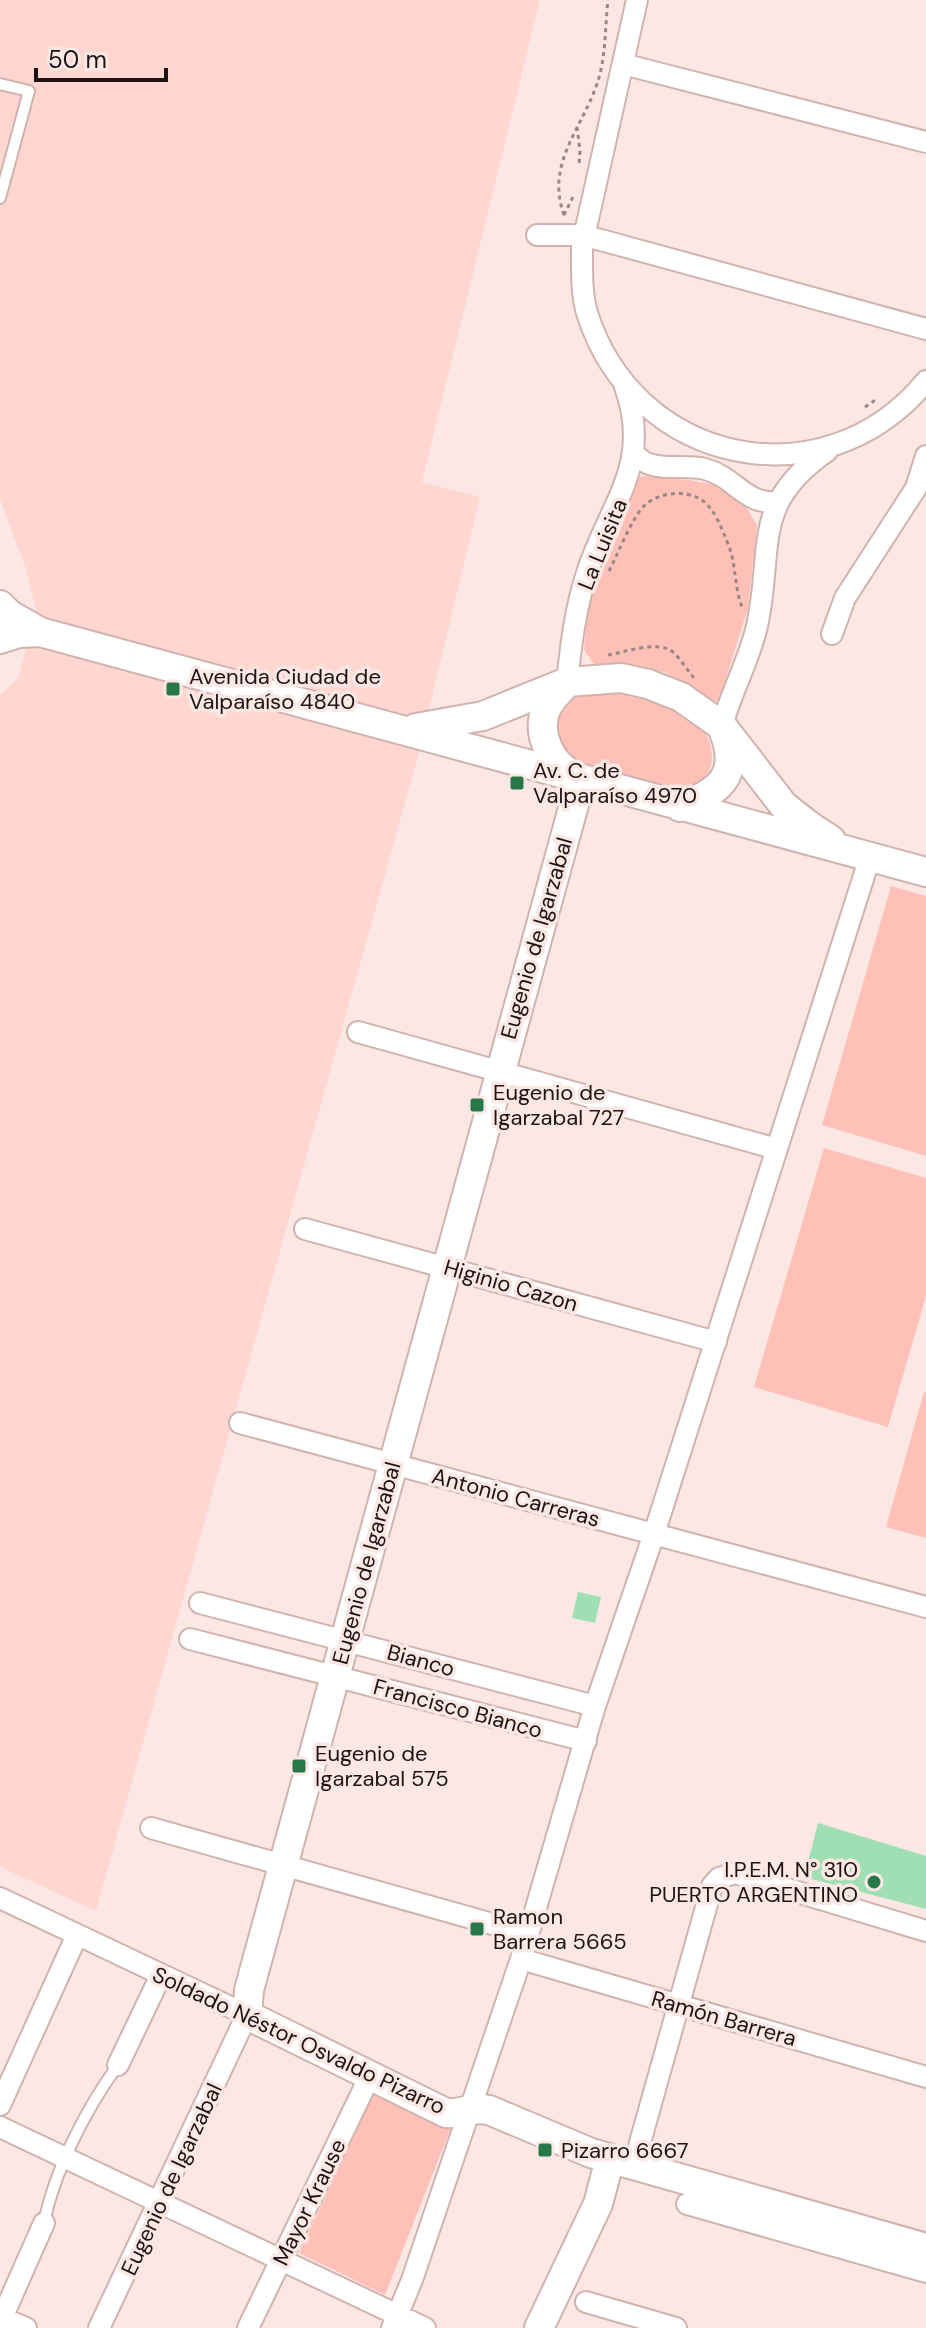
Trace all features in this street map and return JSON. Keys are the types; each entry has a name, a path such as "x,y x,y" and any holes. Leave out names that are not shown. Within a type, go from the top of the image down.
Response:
{"street":[{"name":"La Luisita","path":"637,0 623,64 570,229 582,268 586,310 609,362 622,380 666,422 721,448 770,454 813,451 855,438 895,414 926,381"},
{"path":"623,64 926,142"},
{"path":"537,235 570,229 926,329"},
{"name":"La Luisita","path":"568,669 579,603 598,570 626,486 634,444 632,406 622,380"},
{"path":"666,422 648,421 640,426 634,444 638,459 655,466 707,469 721,474 752,499 765,503 777,502"},
{"name":"La Luisita","path":"722,726 756,627 764,589 768,534 777,502 805,468 837,444"},
{"path":"770,454 787,468 790,484"},
{"path":"832,634 845,598 916,488 926,456"},
{"path":"0,604 0,620"},
{"path":"0,604 10,615 40,632 926,872"},
{"path":"0,639 19,633 40,632"},
{"path":"568,669 546,708 545,733 548,751 561,769 581,779"},
{"path":"403,730 483,716 568,669 648,684 681,697 722,726 784,806 811,827 861,855"},
{"path":"680,807 721,786 728,772 731,754 722,726"},
{"name":"Eugenio de Igarzabal","path":"99,2328 247,2015 249,1990 581,779"},
{"path":"395,2322 521,1959 595,1706 654,1534 777,1149 861,855"},
{"path":"358,1032 777,1149"},
{"name":"Higinio Cazon","path":"305,1229 716,1342"},
{"name":"Antonio Carreras","path":"240,1423 926,1607"},
{"name":"Bianco","path":"200,1603 595,1706"},
{"name":"Francisco Bianco","path":"190,1639 586,1741"},
{"path":"151,1828 528,1934"},
{"path":"539,2328 622,2161 678,2004 712,1886 719,1878 735,1873 926,1931"},
{"name":"Soldado Néstor Osvaldo Pizarro","path":"0,1898 446,2113 471,2108 489,2110 622,2161 926,2248"},
{"path":"0,2105 77,1935"},
{"name":"Ramón Barrera","path":"521,1959 926,2077"},
{"path":"118,2065 161,1975"},
{"name":"Mayor Krause","path":"248,2328 370,2076"},
{"path":"0,2127 282,2259 395,2322 425,2328"},
{"path":"687,2204 926,2272"},
{"path":"26,2328 1,2318 44,2223"},
{"path":"586,2302 676,2328"}],"lane":[{"path":"0,84 29,91 0,198"},
{"path":"44,2223 49,2198 95,2096 118,2065"}],"path":[{"path":"570,229 557,195 562,160 598,80 608,0"},
{"path":"577,127 580,151 578,176"},
{"path":"570,229 577,189"},
{"path":"864,408 883,394"},
{"path":"598,570 611,567 642,508 654,497 668,493 701,499 710,508 731,554 742,608 740,618 756,627"},
{"path":"598,570 611,567"},
{"path":"568,669 583,658 657,647 672,651 696,681"}],"shaded area":[{"path":"0,0 540,0 422,482 480,497 417,760 96,1911 0,1867 0,695 18,678 36,610 25,566 0,499"},
{"path":"642,476 722,486 741,499 757,525 748,608 719,700 711,703 667,673 641,666 595,666 584,650 588,606 622,526 636,479"},
{"path":"591,689 644,696 668,704 691,717 708,738 712,751 708,774 700,783 674,790 577,765 558,750 558,718 563,705"},
{"path":"891,886 926,896 926,1156 822,1125"},
{"path":"824,1148 926,1178 926,1296 888,1427 754,1387"},
{"path":"926,1392 926,1538 886,1527"},
{"path":"373,2095 450,2130 385,2295 299,2253"}],"building":[{"path":"578,1592 601,1597 595,1623 572,1618"},
{"name":"I.P.E.M. N° 310 PUERTO ARGENTINO","path":"818,1823 926,1856 926,1909 804,1877"}],"place":[{"name":"Avenida Ciudad de Valparaíso 4840","path":"173,689"},
{"name":"Av. C. de Valparaíso 4970","path":"517,783"},
{"name":"Eugenio de Igarzabal 727","path":"477,1105"},
{"name":"Eugenio de Igarzabal 575","path":"299,1766"},
{"name":"I.P.E.M. N° 310 PUERTO ARGENTINO","path":"874,1882"},
{"name":"Ramon Barrera 5665","path":"477,1929"},
{"name":"Pizarro 6667","path":"545,2150"}]}
